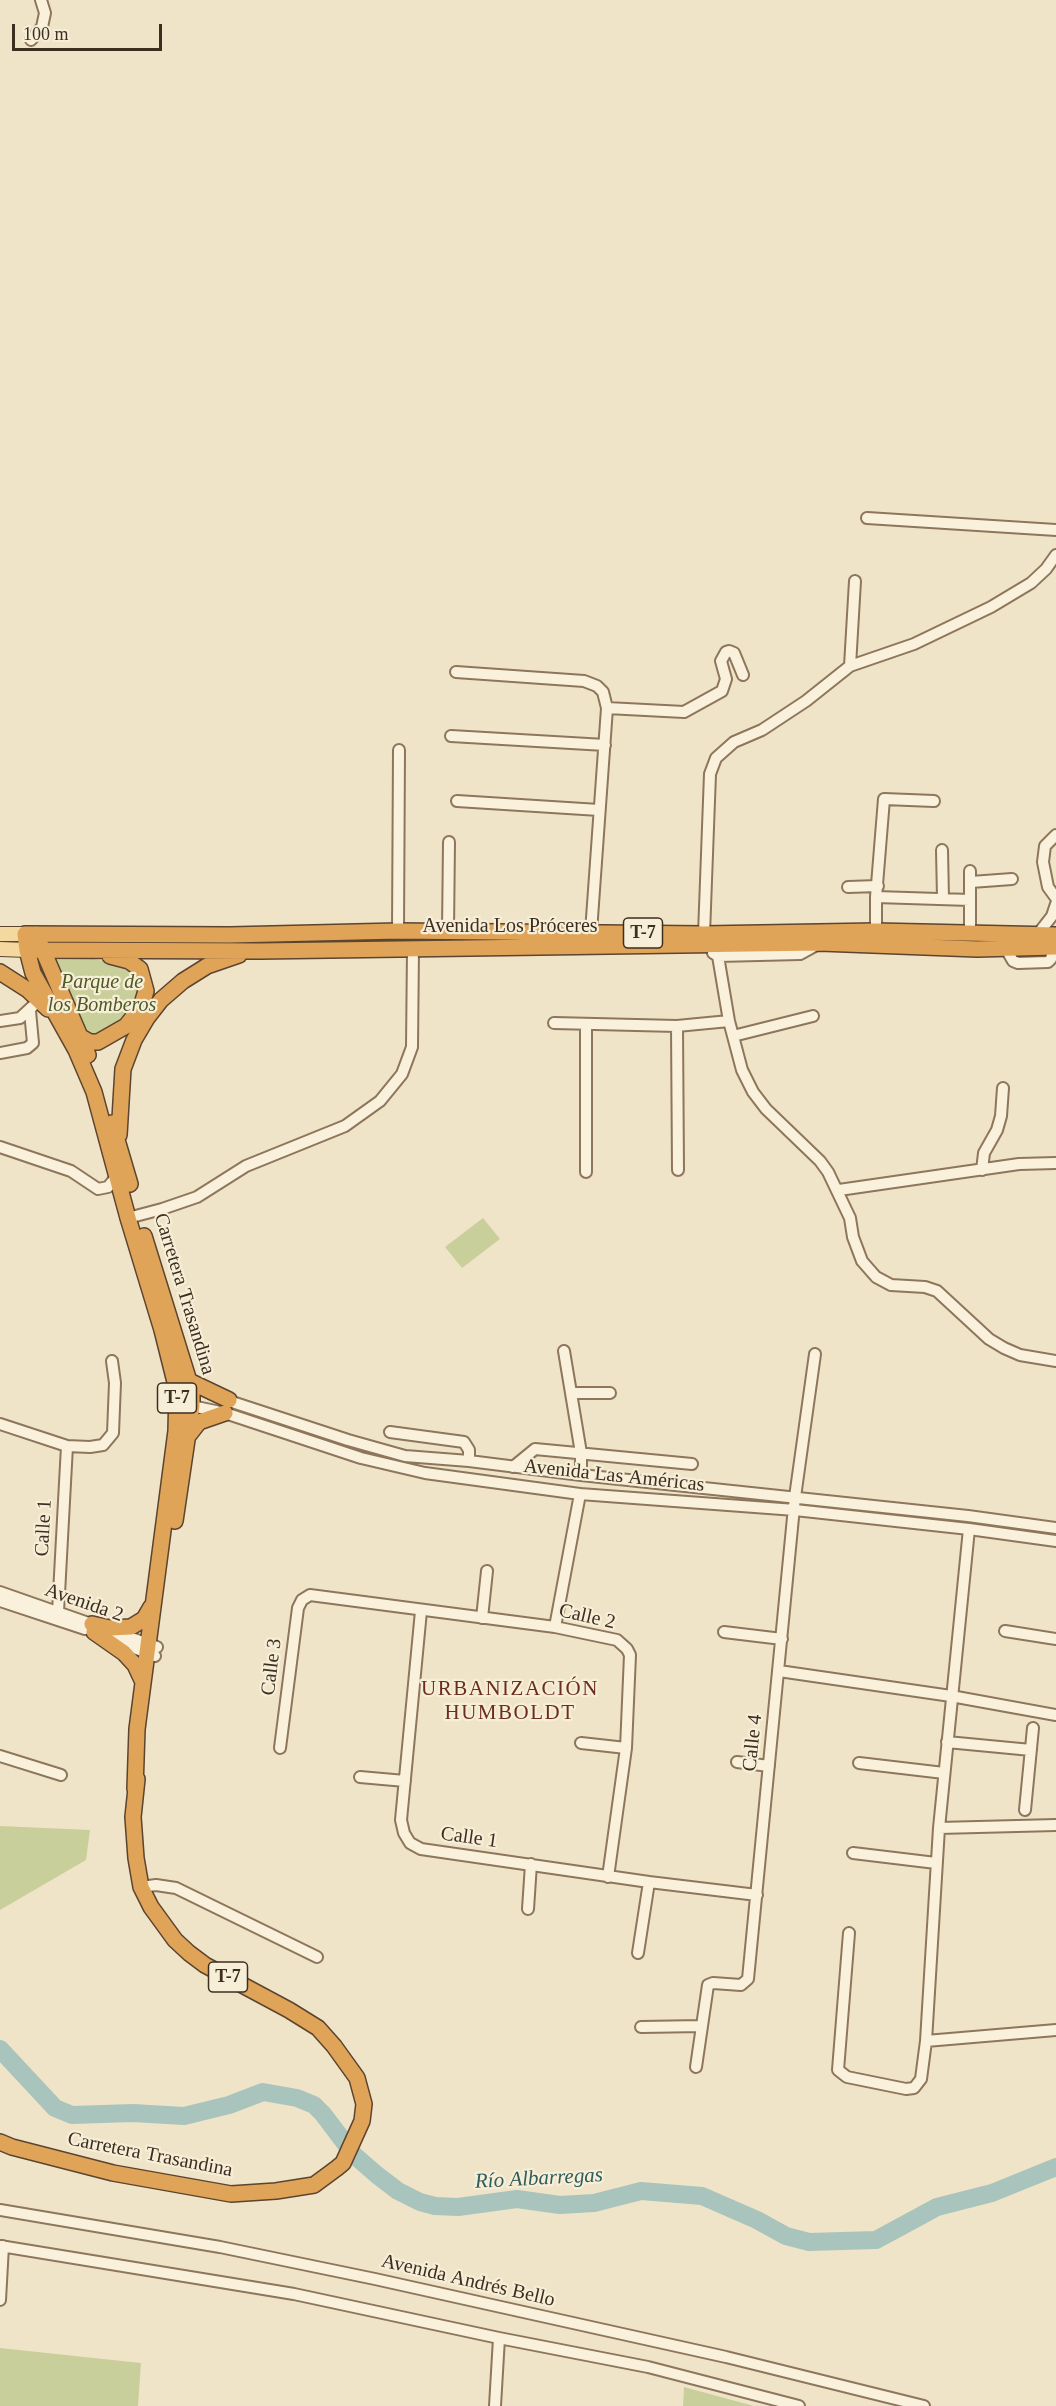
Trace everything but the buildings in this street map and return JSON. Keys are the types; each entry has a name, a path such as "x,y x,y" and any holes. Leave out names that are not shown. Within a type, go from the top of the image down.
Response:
{"highway":[{"name":"Avenida Los Próceres","path":"34,950 413,949 703,940 876,931 1038,934 1055,943"},
{"name":"Avenida Los Próceres","path":"31,934 591,932 703,940 1006,949 1055,943"},
{"name":"Carretera Trasandina","path":"31,934 34,950 33,973 62,1024 94,1092 117,1176 133,1217 186,1395 188,1436 152,1650 135,1789"},
{"name":"Carretera Trasandina","path":"34,950 81,1037 119,1144 133,1217"},
{"path":"81,1037 90,1042 98,1042 126,1026 141,1006 146,991 141,969 129,961 92,951"},
{"path":"119,1144 123,1069 134,1041 161,1000 183,981 207,966 226,958 260,951"},
{"path":"0,972 34,1005 62,1024"},
{"name":"Carretera Trasandina","path":"0,2142 113,2173 231,2193 276,2191 314,2185 343,2163 362,2121 364,2104 357,2078 318,2028 189,1953 162,1925 141,1887 133,1817 137,1729 144,1682 152,1650 155,1599 176,1431 186,1395"},
{"path":"186,1395 227,1407"},
{"path":"188,1436 199,1422 227,1407"},
{"path":"93,1628 132,1627 144,1619 155,1599"},
{"path":"93,1628 124,1653 135,1665 144,1682"}],"main road":[{"name":"Avenida Los Próceres","path":"0,934 31,934"},
{"name":"Avenida Los Próceres","path":"0,949 34,950"}],"street":[{"path":"31,40 42,27 45,13 40,0"},
{"path":"867,518 1056,530"},
{"path":"1056,555 1046,569 1031,583 991,607 914,644 850,666 806,701 762,730 734,742 716,758 710,774 703,940 718,956 729,1021 742,1070 753,1092 766,1109 820,1161 839,1190 850,1218 853,1238 862,1261 876,1277 891,1285 925,1287 937,1292 989,1339 1004,1348 1020,1355 1056,1361"},
{"path":"850,666 855,582"},
{"path":"607,708 684,712 722,691 726,679 721,661 729,651 734,653 743,675"},
{"path":"456,672 584,681 597,686 603,692 607,708 591,932"},
{"path":"451,736 605,746"},
{"path":"398,931 399,750"},
{"path":"876,931 884,799 934,801"},
{"path":"457,801 599,810"},
{"path":"1056,835 1045,846 1043,861 1048,887 1056,897"},
{"path":"448,931 449,842"},
{"path":"942,850 943,898"},
{"path":"970,933 970,876 1012,879"},
{"path":"848,887 877,892 970,900"},
{"path":"1038,934 1054,916 1056,904"},
{"path":"718,956 800,954 820,943"},
{"path":"133,1217 197,1197 246,1166 345,1126 380,1101 402,1074 412,1047 413,949"},
{"path":"0,1021 20,1018 34,1005"},
{"path":"0,1053 27,1048 33,1042 34,1005"},
{"path":"733,1036 813,1016"},
{"path":"554,1023 678,1026 729,1021"},
{"path":"586,1024 586,1172"},
{"path":"678,1026 678,1170"},
{"path":"982,1170 984,1153 997,1130 1001,1116 1003,1088"},
{"path":"0,1147 71,1171 98,1189 108,1187 117,1176"},
{"path":"839,1190 1019,1164 1056,1163"},
{"path":"564,1351 581,1453 580,1475"},
{"name":"Calle 4","path":"702,2026 708,1985 713,1983 741,1985 748,1979 795,1497 815,1354"},
{"path":"0,1424 67,1446 103,1445 113,1433 115,1383 112,1361"},
{"path":"572,1392 610,1393"},
{"name":"Avenida Las Américas","path":"186,1395 405,1456 962,1515 1056,1528"},
{"name":"Avenida Las Américas","path":"227,1407 390,1466 425,1473 580,1494 795,1510 969,1528 1056,1541"},
{"path":"390,1432 464,1442 469,1450 469,1461"},
{"name":"Calle 1","path":"58,1612 67,1446"},
{"path":"513,1467 535,1449 692,1464"},
{"path":"652,1461 655,1483"},
{"path":"555,1628 580,1494"},
{"path":"849,1933 838,2066 840,2073 847,2077 886,2085 914,2088 921,2079 926,2041 936,1863 969,1528"},
{"path":"482,1618 487,1571"},
{"name":"Avenida 2","path":"0,1592 58,1612 152,1650"},
{"name":"Calle 2","path":"310,1595 555,1628 617,1640 627,1649 630,1656 626,1748 609,1877"},
{"name":"Calle 3","path":"280,1748 298,1608 302,1600 310,1595"},
{"path":"0,1601 93,1628"},
{"name":"Calle 1","path":"421,1611 401,1820 404,1833 410,1842 421,1849 609,1877 757,1895"},
{"path":"1005,1631 1056,1639"},
{"path":"724,1632 782,1639"},
{"path":"779,1671 951,1696 1056,1715"},
{"path":"1025,1810 1033,1728"},
{"path":"947,1742 1031,1750"},
{"path":"581,1743 626,1748"},
{"path":"0,1756 61,1775"},
{"path":"738,1762 769,1766"},
{"path":"859,1763 944,1773"},
{"path":"360,1777 405,1781"},
{"path":"939,1828 1056,1825"},
{"path":"853,1853 936,1863"},
{"path":"528,1909 531,1864"},
{"path":"638,1953 649,1882"},
{"path":"141,1887 156,1885 176,1888 317,1956"},
{"path":"641,2027 702,2026 696,2067"},
{"path":"926,2041 1056,2030"},
{"name":"Avenida Andrés Bello","path":"0,2210 220,2247 364,2277 726,2357 924,2406"},
{"path":"0,2300 1,2246 294,2294 648,2367 799,2406"},
{"path":"495,2406 499,2338"}],"green space":[{"name":"Parque de los Bomberos","path":"93,959 109,962 130,972 139,986 138,1002 132,1013 100,1037 84,1032 54,960"},
{"path":"483,1218 500,1239 462,1268 445,1247"},
{"path":"0,1826 90,1830 86,1860 0,1910"},
{"path":"0,2348 141,2363 138,2406 0,2406"},
{"path":"684,2387 754,2406 683,2406"}],"waterway":[{"name":"Río Albarregas","path":"0,2049 55,2108 72,2115 133,2113 184,2116 229,2105 263,2092 297,2098 314,2105 354,2155 377,2175 398,2191 420,2202 435,2206 458,2207 517,2199 560,2205 594,2203 641,2191 702,2196 757,2220 786,2236 809,2242 876,2240 937,2207 992,2193 1056,2167"}],"district":[{"name":"URBANIZACIÓN HUMBOLDT","path":"510,1701"}]}
